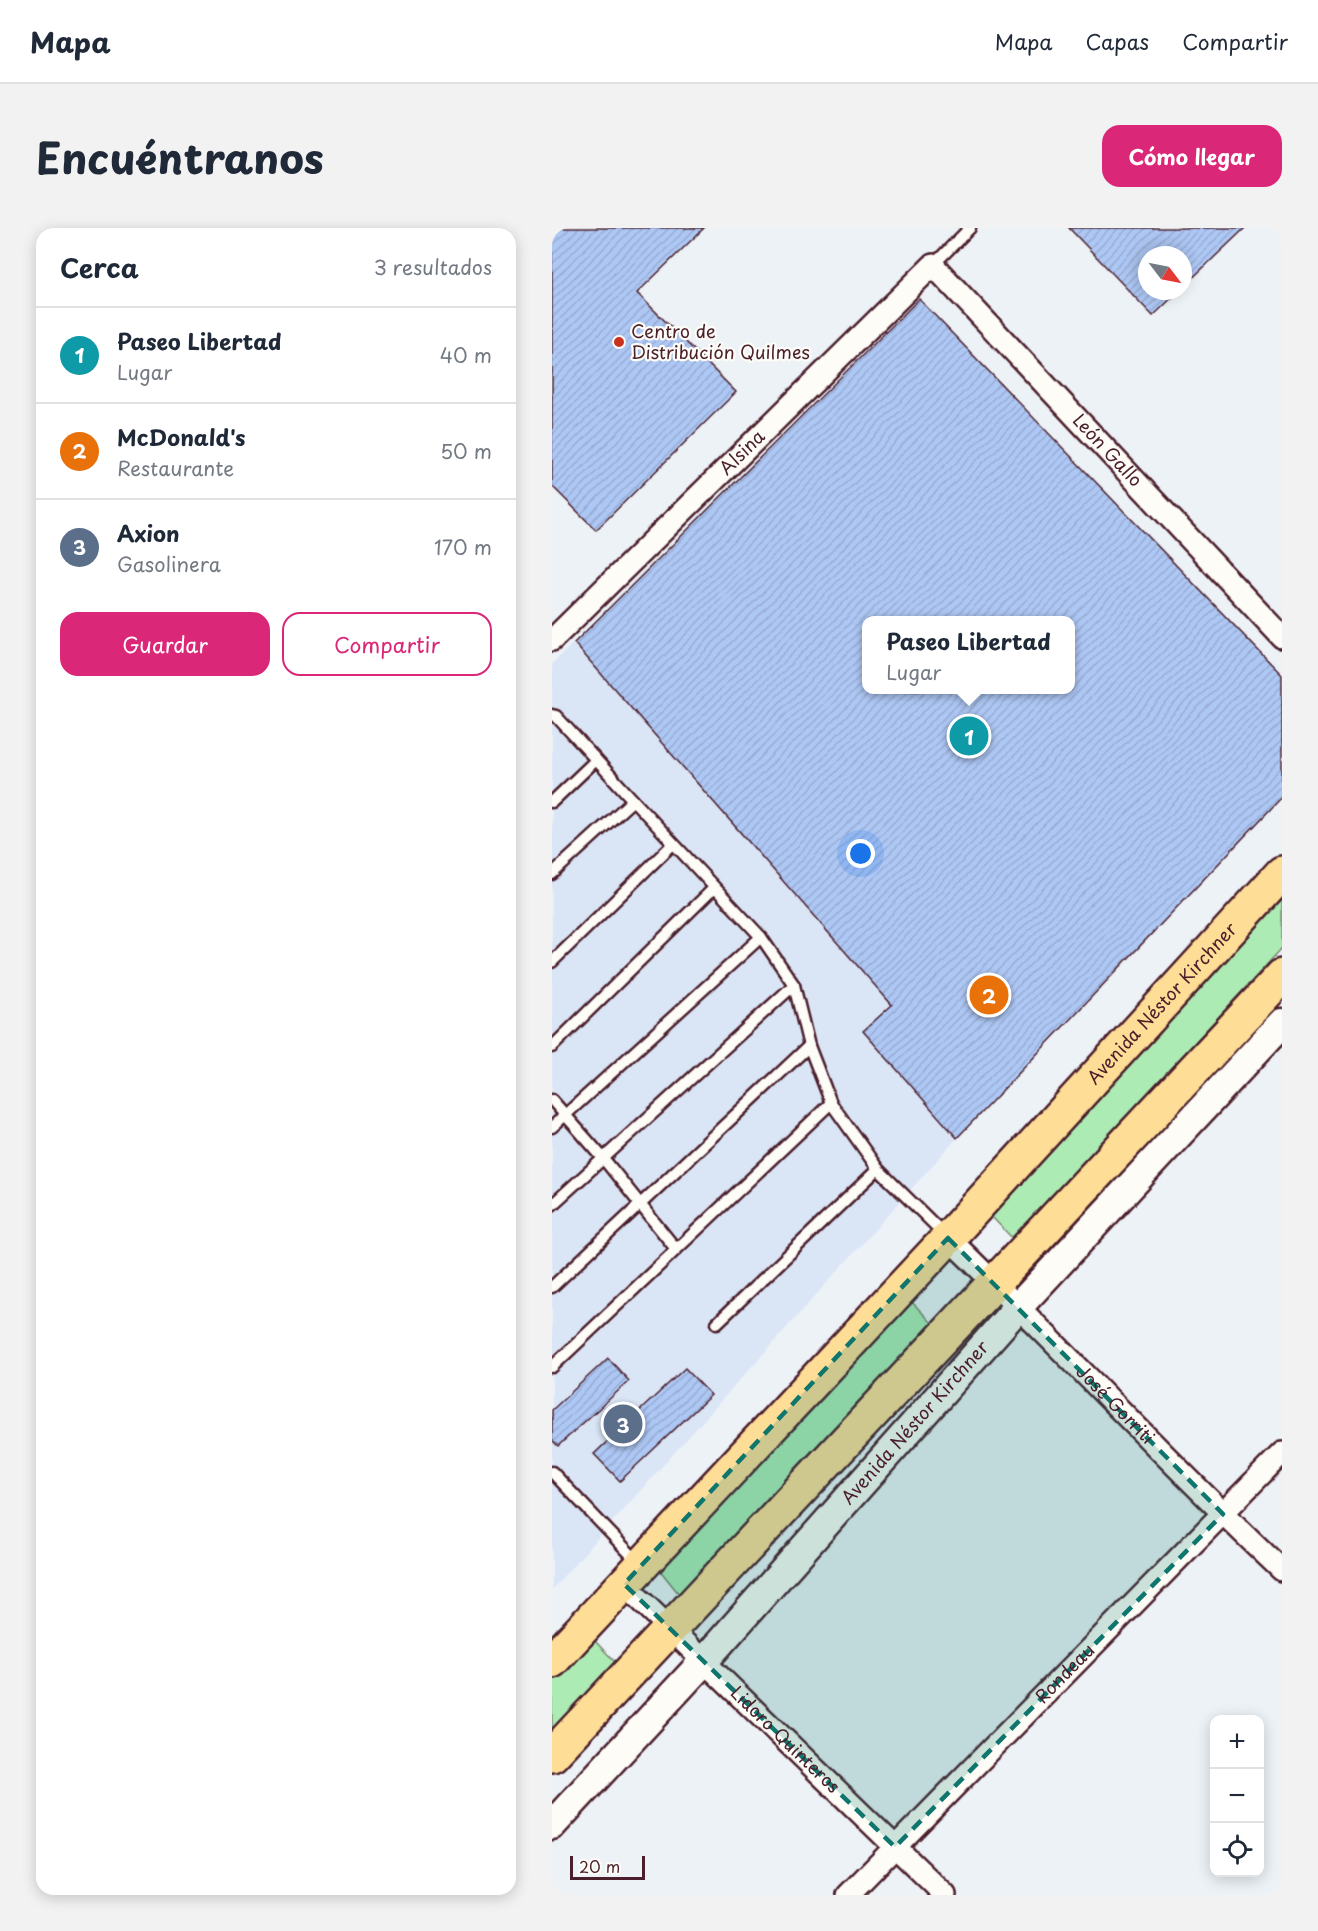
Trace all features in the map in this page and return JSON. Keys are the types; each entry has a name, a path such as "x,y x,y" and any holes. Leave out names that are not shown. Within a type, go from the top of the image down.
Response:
{"main road":[{"name":"Avenida Néstor Kirchner","path":"552,1661 948,1238 1282,873"},
{"name":"Avenida Néstor Kirchner","path":"552,1755 993,1281 1282,976"},
{"name":"Avenida Néstor Kirchner","path":"552,1825 703,1662 1019,1306 1282,1023"}],"street":[{"name":"León Gallo","path":"933,265 1282,637"},
{"name":"Alsina","path":"552,640 933,265"},
{"name":"José Gorriti","path":"948,1238 1019,1306 1222,1514 1282,1570"},
{"name":"Rondeau","path":"848,1895 1282,1453"},
{"name":"Lidoro Quinteros","path":"633,1575 670,1630 945,1895"}],"lane":[{"path":"933,265 970,228"},
{"path":"552,715 761,937 794,985 809,1046 831,1104 878,1169 948,1238"},
{"path":"552,802 596,760"},
{"path":"552,874 633,800"},
{"path":"552,962 673,844"},
{"path":"552,1047 714,888"},
{"path":"552,1127 761,937"},
{"path":"552,1205 794,985"},
{"path":"552,1287 809,1046"},
{"path":"552,1100 603,1158 639,1206 676,1249"},
{"path":"552,1367 831,1104"},
{"path":"717,1323 878,1169"},
{"path":"552,1472 633,1575"}],"highlighted area":[{"path":"948,1238 1223,1514 895,1847 624,1584"}],"shaded area":[{"path":"919,299 1282,675 1282,797 957,1138 552,1589 552,664"}],"green space":[{"path":"1282,896 1282,948 1013,1239 991,1216"},
{"path":"909,1299 933,1324 683,1599 659,1569"},
{"path":"592,1638 620,1667 552,1739 552,1681"}],"building":[{"name":"Centro de Distribución Quilmes","path":"552,228 704,228 637,293 736,392 596,530 552,486"},
{"path":"1069,228 1245,228 1192,278 1192,246 1138,246 1138,300 1170,300 1153,316"},
{"path":"919,299 1282,675 1282,797 957,1138 863,1031 892,1005 574,643"},
{"path":"608,1358 629,1381 558,1446 552,1440 552,1410"},
{"path":"685,1368 711,1395 620,1481 594,1454"}],"place":[{"name":"Centro de Distribución Quilmes","path":"619,342"},
{"name":"Paseo Libertad","path":"969,736"},
{"name":"McDonald's","path":"989,995"},
{"name":"Axion","path":"623,1424"}]}
